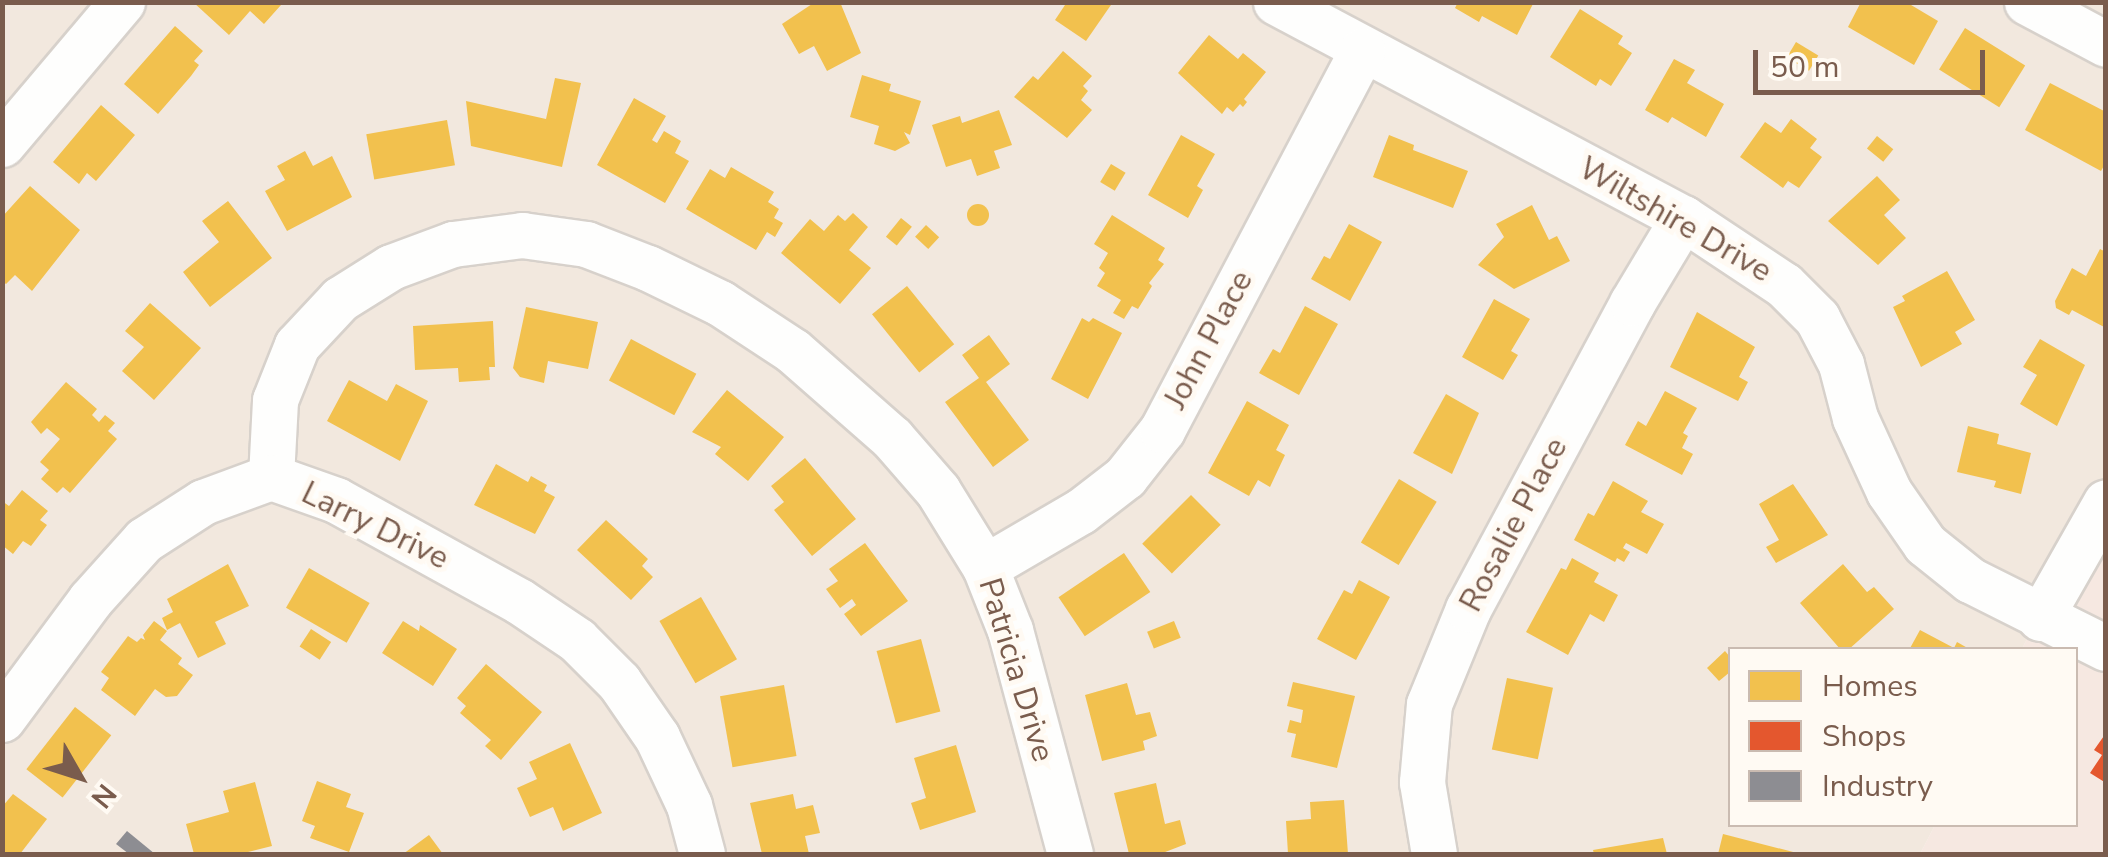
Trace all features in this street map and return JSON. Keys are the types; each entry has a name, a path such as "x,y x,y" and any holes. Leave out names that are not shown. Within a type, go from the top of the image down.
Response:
{"street":[{"name":"Wiltshire Drive","path":"1276,2 1683,218 1784,285 1817,318 1841,364 1856,418 1889,492 1925,544 1970,580 2106,648"},
{"path":"2044,7 2106,44"},
{"path":"2,144 102,10"},
{"name":"John Place","path":"985,567 1082,511 1125,476 1162,430 1362,50"},
{"name":"Rosalie Place","path":"1434,854 1422,782 1430,704 1468,609 1632,303 1683,218"},
{"name":"Patricia Drive","path":"271,477 275,400 297,345 340,299 391,267 452,244 522,235 586,244 648,268 720,303 793,351 892,438 938,491 985,567 1010,630 1070,854"},
{"name":"Larry Drive","path":"2,718 90,600 144,540 202,502 271,477 336,500 518,600 576,640 618,682 658,737 689,805 702,854"},
{"path":"2040,618 2106,502"}],"shaded area":[{"path":"2,3 2105,3 2105,480 2023,647 1728,647 1728,827 1934,827 1920,854 3,854"},
{"path":"2105,480 2105,854 1920,854 1934,827 2078,827 2078,647 2023,647"}],"building: Homes":[{"path":"193,2 281,5 264,24 250,11 229,35"},
{"path":"815,2 840,2 861,53 827,71 814,46 799,54 782,24"},
{"path":"1067,2 1113,2 1086,41 1055,20"},
{"path":"1458,2 1534,2 1517,35 1482,16 1479,22 1455,8"},
{"path":"1861,2 1906,2 1938,21 1914,65 1848,27"},
{"path":"1580,9 1623,36 1618,44 1632,53 1611,86 1600,79 1596,86 1550,57"},
{"path":"175,26 203,51 194,61 199,65 158,114 124,84"},
{"path":"1965,28 2025,66 1999,107 1939,70"},
{"path":"1209,35 1238,59 1243,53 1266,72 1244,99 1247,102 1243,107 1240,104 1233,112 1227,107 1222,114 1178,73"},
{"path":"1796,42 1818,55 1809,71 1787,57"},
{"path":"1063,51 1092,76 1083,86 1088,91 1081,100 1092,110 1067,138 1014,97 1033,76 1038,80"},
{"path":"1674,59 1695,70 1687,83 1724,104 1706,137 1672,117 1668,123 1645,110"},
{"path":"862,75 891,84 889,91 921,101 910,135 904,132 910,143 895,151 874,144 879,126 850,117"},
{"path":"555,78 581,83 562,167 471,146 466,101 546,119"},
{"path":"2050,83 2106,112 2106,162 2101,171 2025,130"},
{"path":"634,98 666,116 652,140 657,143 664,131 681,141 675,153 689,161 665,203 597,165"},
{"path":"101,105 135,135 96,181 87,173 79,184 53,162"},
{"path":"999,110 1012,145 994,151 1000,168 977,176 971,159 946,167 932,125 960,116 962,123"},
{"path":"1791,119 1817,139 1810,148 1822,157 1799,188 1788,181 1783,188 1740,157 1765,122 1781,133"},
{"path":"447,120 455,165 374,180 366,134"},
{"path":"1181,135 1215,154 1197,186 1203,190 1188,218 1148,195"},
{"path":"1389,135 1414,145 1413,150 1468,171 1453,208 1373,177"},
{"path":"1877,136 1893,149 1883,162 1867,148"},
{"path":"305,151 313,166 332,156 352,197 287,231 265,191 285,180 277,166"},
{"path":"1111,164 1126,173 1115,191 1100,182"},
{"path":"731,167 774,192 768,202 779,209 774,218 783,223 775,237 767,232 756,250 686,209 710,169 725,178"},
{"path":"1877,176 1900,200 1884,215 1906,238 1878,265 1828,221"},
{"path":"30,186 80,230 32,291 15,275 6,284 2,281 2,217"},
{"path":"228,201 272,258 210,307 183,272 219,242 202,221"},
{"path":"978,204 986,207 986,223 978,226 970,223 967,215 970,207"},
{"path":"1532,205 1549,240 1557,236 1570,261 1514,289 1478,265 1504,237 1496,224"},
{"path":"853,213 868,227 849,250 871,268 840,304 781,253 810,219 824,231 838,215 845,221"},
{"path":"1112,215 1165,248 1158,260 1164,264 1149,283 1152,286 1138,309 1132,306 1124,319 1113,313 1121,300 1097,286 1105,273 1099,268 1108,253 1094,244"},
{"path":"901,218 912,227 897,245 886,237"},
{"path":"1349,224 1382,242 1350,301 1311,279 1324,256 1330,259"},
{"path":"926,225 939,237 928,249 915,237"},
{"path":"2100,249 2106,252 2106,328 2072,310 2069,315 2056,308 2055,301 2072,268 2086,276"},
{"path":"1947,271 1975,320 1955,332 1962,344 1921,367 1893,307 1905,301 1902,296"},
{"path":"907,286 954,344 919,373 872,314"},
{"path":"1494,299 1530,319 1511,351 1518,355 1503,380 1462,357"},
{"path":"150,303 201,348 154,400 122,371 144,347 125,331"},
{"path":"1305,306 1338,324 1299,395 1259,373 1273,349 1280,353"},
{"path":"526,307 598,322 588,369 548,361 544,383 520,377 513,368"},
{"path":"1697,312 1755,347 1739,377 1748,382 1738,401 1670,367"},
{"path":"1082,318 1089,322 1093,318 1122,333 1088,399 1051,379"},
{"path":"493,321 495,367 489,367 490,380 459,382 458,368 415,370 413,326"},
{"path":"989,335 1010,364 986,382 1029,440 993,467 945,402 979,378 962,355"},
{"path":"631,339 696,374 674,415 609,380"},
{"path":"2040,339 2085,365 2057,426 2020,404 2037,375 2023,367"},
{"path":"349,380 387,401 396,384 428,401 400,461 327,421"},
{"path":"66,382 97,409 92,415 99,422 105,415 115,423 108,431 117,439 70,493 63,487 57,493 41,479 49,470 40,462 60,439 47,428 41,434 31,422"},
{"path":"727,390 784,437 748,481 715,454 721,447 692,432"},
{"path":"1665,391 1697,408 1683,433 1688,436 1682,448 1693,454 1682,475 1625,445 1638,421 1646,426"},
{"path":"1446,394 1479,413 1452,474 1413,453"},
{"path":"1247,401 1289,425 1276,450 1285,455 1270,487 1258,480 1249,496 1208,473"},
{"path":"1968,426 1999,434 1997,444 2031,453 2021,494 1994,487 1996,481 1957,472"},
{"path":"805,458 856,519 812,556 774,510 784,502 771,486"},
{"path":"496,464 528,482 531,476 547,485 544,491 555,497 535,534 474,505"},
{"path":"1399,479 1437,502 1399,565 1361,542"},
{"path":"1613,481 1648,501 1641,512 1664,524 1647,554 1626,543 1623,548 1630,552 1624,562 1617,558 1615,562 1574,540 1588,513 1594,516"},
{"path":"1793,484 1828,535 1776,563 1766,547 1779,540 1759,504"},
{"path":"22,490 48,511 40,520 47,525 31,546 23,541 13,554 2,545 2,501 9,506"},
{"path":"1191,495 1221,525 1172,573 1142,544"},
{"path":"606,520 648,559 642,566 653,577 631,600 577,550"},
{"path":"865,543 908,601 861,636 844,614 856,605 852,599 840,608 826,589 838,581 829,569"},
{"path":"1124,553 1150,592 1085,636 1059,597"},
{"path":"1572,558 1599,573 1594,582 1618,595 1604,622 1590,614 1568,655 1526,632 1561,568 1566,570"},
{"path":"228,564 249,606 215,622 226,644 198,658 180,623 167,630 162,618 173,612 167,599"},
{"path":"1843,564 1867,592 1874,587 1894,609 1851,647 1838,647 1800,603"},
{"path":"309,568 370,603 347,643 286,608"},
{"path":"1359,580 1390,597 1356,660 1317,639 1344,590 1352,594"},
{"path":"701,597 737,659 695,683 659,621"},
{"path":"154,621 167,631 160,640 182,658 178,664 193,675 177,696 166,697 155,689 135,716 101,690 109,678 101,672 128,636 137,642 145,640 143,635"},
{"path":"403,621 419,631 420,625 457,649 433,686 382,653"},
{"path":"1174,621 1181,638 1154,649 1147,632"},
{"path":"311,629 331,642 320,660 300,647"},
{"path":"1920,630 1952,647 1911,647"},
{"path":"921,639 940,711 896,723 877,651"},
{"path":"1725,651 1728,655 1728,674 1719,681 1707,668"},
{"path":"486,664 542,712 501,760 485,746 491,740 460,713 466,706 457,698"},
{"path":"1507,678 1553,688 1538,759 1492,749"},
{"path":"1293,682 1355,696 1337,768 1291,757 1296,734 1287,732 1290,720 1301,723 1303,710 1287,706"},
{"path":"1127,683 1136,715 1150,712 1157,736 1143,741 1145,750 1102,761 1085,695"},
{"path":"784,685 797,756 732,767 720,696"},
{"path":"75,707 111,735 63,798 26,769"},
{"path":"570,743 602,813 563,831 553,807 530,817 517,788 537,779 529,762"},
{"path":"956,745 976,812 920,830 911,803 926,798 914,758"},
{"path":"317,781 351,794 346,807 364,813 349,852 310,838 315,826 302,821"},
{"path":"255,782 272,846 240,854 194,854 186,824 229,812 223,791"},
{"path":"1156,783 1165,824 1180,820 1186,844 1160,854 1129,854 1114,793"},
{"path":"13,794 47,819 20,854 2,854 2,807"},
{"path":"793,794 796,809 813,805 820,833 805,836 809,854 762,854 750,803"},
{"path":"1344,800 1348,854 1288,854 1286,821 1311,819 1310,802"},
{"path":"1723,834 1797,853 1797,854 1718,854"},
{"path":"429,835 443,854 403,854"},
{"path":"1663,838 1667,854 1594,854 1593,850"}],"building: Shops":[{"path":"2106,733 2106,783 2090,773 2102,755 2094,750"}],"building: Industry":[{"path":"127,831 155,854 129,854 116,844"}]}
